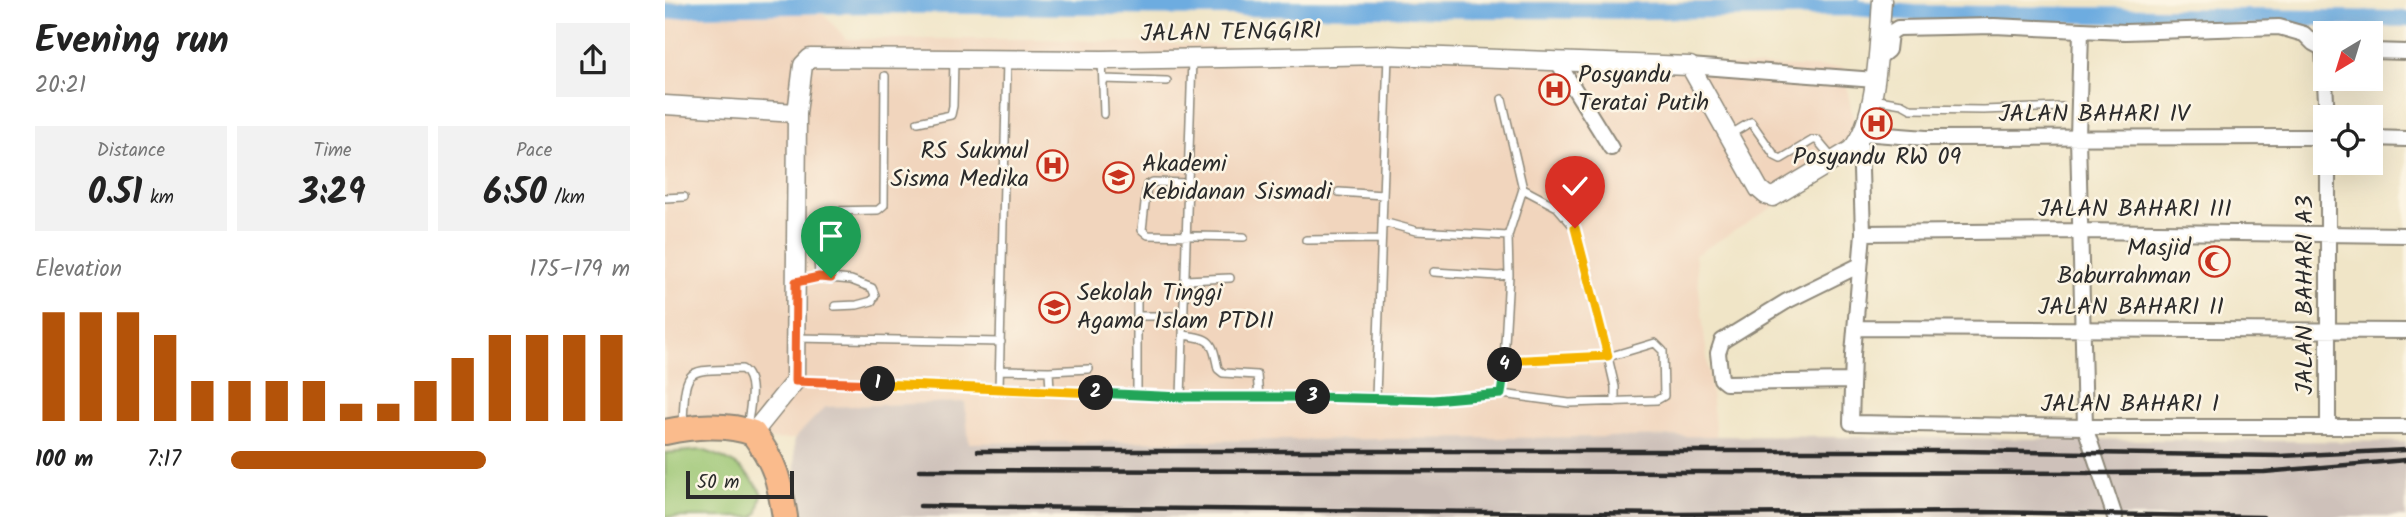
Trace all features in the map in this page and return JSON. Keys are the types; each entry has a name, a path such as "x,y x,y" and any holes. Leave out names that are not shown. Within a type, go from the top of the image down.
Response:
{"highway":[{"path":"674,430 717,427 750,432 770,456 777,477 781,516"}],"street":[{"path":"1860,265 1735,331 1718,347 1721,379 1725,383 1852,381 1863,233 1861,136 1875,80 1882,0"},
{"path":"1877,53 1888,50 1890,33 1898,28 1994,26 2125,32 2279,27 2304,34 2313,41"},
{"path":"2081,31 2078,137 2085,427 2115,517"},
{"path":"2383,51 2406,52"},
{"name":"JALAN TENGGIRI","path":"795,381 797,113 803,65 810,58 920,63 954,58 1102,60 1388,55 1690,66"},
{"path":"1557,61 1611,148"},
{"path":"1690,66 1875,80"},
{"path":"1690,66 1759,190 1766,195 1773,197 1851,150 1861,136"},
{"path":"665,105 797,113"},
{"name":"JALAN BAHARI IV","path":"1861,136 2313,136"},
{"path":"2383,138 2406,139"},
{"name":"JALAN BAHARI A3","path":"2328,175 2328,426"},
{"name":"JALAN BAHARI III","path":"1863,233 2080,231 2406,235"},
{"name":"JALAN BAHARI II","path":"1856,328 2329,328 2406,331"},
{"path":"750,432 795,381"},
{"name":"JALAN BAHARI I","path":"1852,381 1852,423 2406,428"}],"lane":[{"path":"1376,397 1388,55"},
{"path":"918,122 951,116 954,58"},
{"path":"1181,397 1192,58"},
{"path":"999,388 1007,59"},
{"path":"1102,60 1104,114"},
{"path":"819,277 817,233 820,219 830,211 878,210 884,205 885,76"},
{"path":"1103,79 1167,81"},
{"path":"1501,394 1509,275 1508,236 1523,189 1502,99"},
{"path":"1872,99 1902,104 1911,109 2062,107"},
{"path":"1729,135 1751,122 1775,156 1781,159 1813,140 1817,141 1833,160"},
{"path":"1188,183 1153,182 1147,185 1142,230 1148,235 1244,237"},
{"path":"1523,189 1557,207 1575,228 1608,356 1615,387 1615,402"},
{"path":"1339,192 1383,195"},
{"path":"665,198 684,197"},
{"path":"1383,222 1416,231 1508,236"},
{"path":"1306,240 1381,239"},
{"path":"1434,272 1509,275"},
{"path":"796,282 819,277 851,281 872,288 875,295 872,301 835,306"},
{"path":"1185,279 1230,278"},
{"path":"1137,295 1137,395"},
{"path":"1138,316 1184,316"},
{"path":"1183,335 1209,340 1213,345 1218,369 1223,373 1257,374 1259,397"},
{"path":"796,338 1001,342"},
{"path":"795,381 1181,397 1376,397 1433,400 1501,394 1569,402 1615,402 1657,400 1664,396 1663,351 1655,343 1608,356 1505,361"},
{"path":"674,430 689,376 701,370 742,369 748,375 752,398 750,432"},
{"path":"1001,370 1089,369"},
{"path":"1049,371 1049,390"}],"shaded area":[{"path":"823,14 847,39 1039,39 1843,68 1860,154 1695,255 1716,436 968,443 965,402 826,407 794,439 665,443 665,18"},
{"path":"965,402 969,443 1716,436 2406,442 2406,517 797,517 794,439 825,407"}],"green space":[{"path":"702,450 737,466 757,485 762,494 758,512 754,517 665,517 665,453"}],"waterway":[{"path":"1854,8 1857,0"},
{"path":"665,12 694,8 840,5 1637,11 1854,8 1914,13 2406,19"}],"railway":[{"path":"978,451 1961,451 2281,456 2406,450"},
{"path":"919,470 2264,472 2406,460"},
{"path":"920,506 1677,514 1983,512 2263,517"}],"place":[{"name":"Posyandu Teratai Putih","path":"1555,89"},
{"name":"Posyandu RW 09","path":"1877,123"},
{"name":"RS Sukmul Sisma Medika","path":"1052,165"},
{"name":"Akademi Kebidanan Sismadi","path":"1119,178"},
{"name":"Masjid Baburrahman","path":"2214,262"},
{"name":"Sekolah Tinggi Agama Islam PTDII","path":"1054,307"}],"route":[{"path":"831,278 819,277 796,282 795,381 1181,397 1381,397 1433,400 1501,394 1505,361 1608,356 1575,228"}]}
